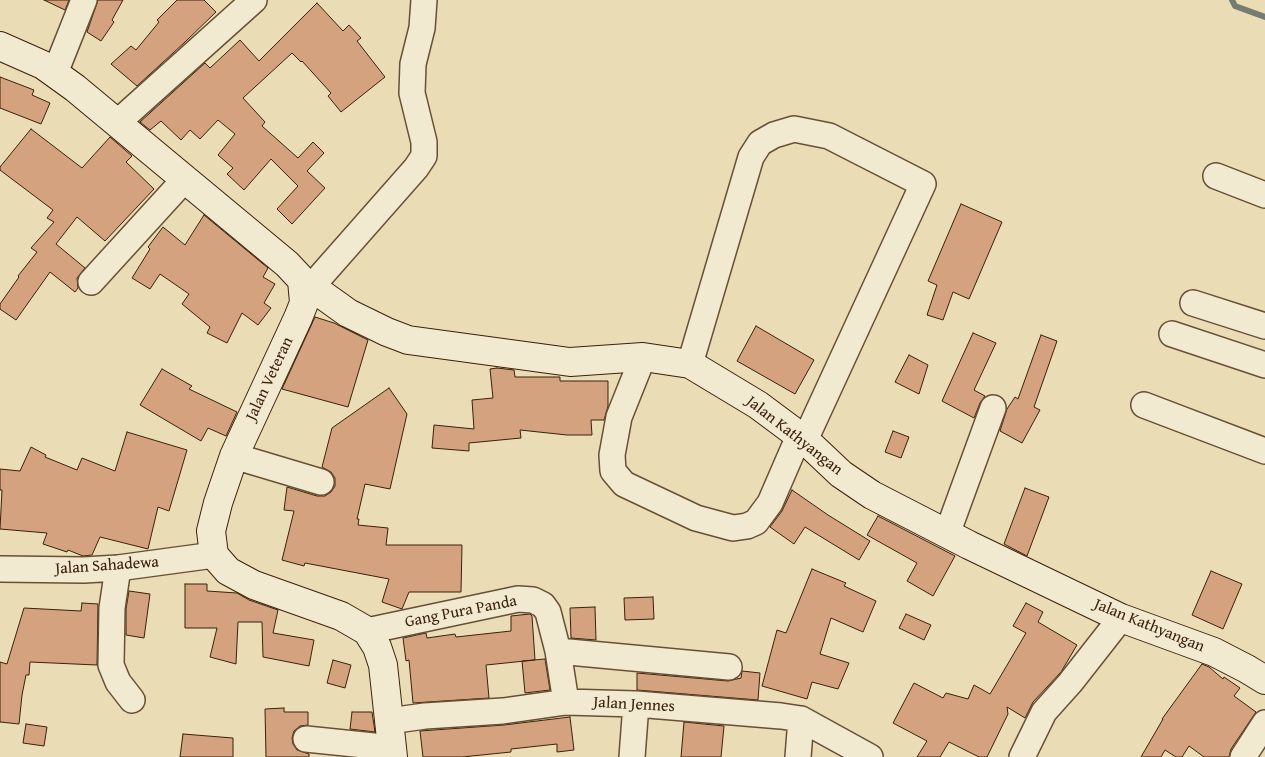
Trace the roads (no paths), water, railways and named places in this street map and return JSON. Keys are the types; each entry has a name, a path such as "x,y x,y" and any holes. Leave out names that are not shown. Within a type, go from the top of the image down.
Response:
{"street":[{"path":"55,73 84,0"},
{"path":"118,122 254,0"},
{"path":"0,46 43,65 55,73 118,122 307,283 416,168 424,156 424,142 412,93 413,64 422,28 424,0"},
{"path":"642,357 619,416 612,454 613,471 624,484 696,518 733,528 748,526 756,522 770,503 923,184 829,136 794,129 774,135 760,143 751,157 690,364"},
{"path":"1216,176 1265,195"},
{"path":"92,282 185,179"},
{"name":"Jalan Kathyangan","path":"307,283 348,313 408,340 570,362 642,357 690,364 736,391 802,438 841,474 863,489 947,534 1121,618 1214,652 1265,680"},
{"name":"Jalan Veteran","path":"214,555 211,531 218,503 234,456 298,318 304,303 307,283"},
{"path":"1193,303 1265,326"},
{"path":"1172,334 1265,365"},
{"path":"1144,405 1265,451"},
{"path":"947,534 994,408"},
{"path":"234,456 321,482"},
{"path":"214,555 228,571 254,586 341,616 367,631 376,648 383,666 393,752 306,739"},
{"name":"Jalan Sahadewa","path":"0,570 118,568 214,555"},
{"path":"118,568 112,608 111,664 118,682 132,700"},
{"name":"Gang Pura Panda","path":"367,631 518,599 533,600 543,605 548,612 558,651 566,702"},
{"path":"1022,757 1044,712 1070,683 1121,618"},
{"path":"558,651 729,667"},
{"name":"Jalan Jennes","path":"389,720 503,712 566,702 636,704 801,719 870,757"},
{"path":"632,757 636,704"},
{"path":"798,757 801,719"},
{"path":"1242,757 1265,723"}],"waterway":[{"path":"1232,0 1235,6 1265,17"}]}
